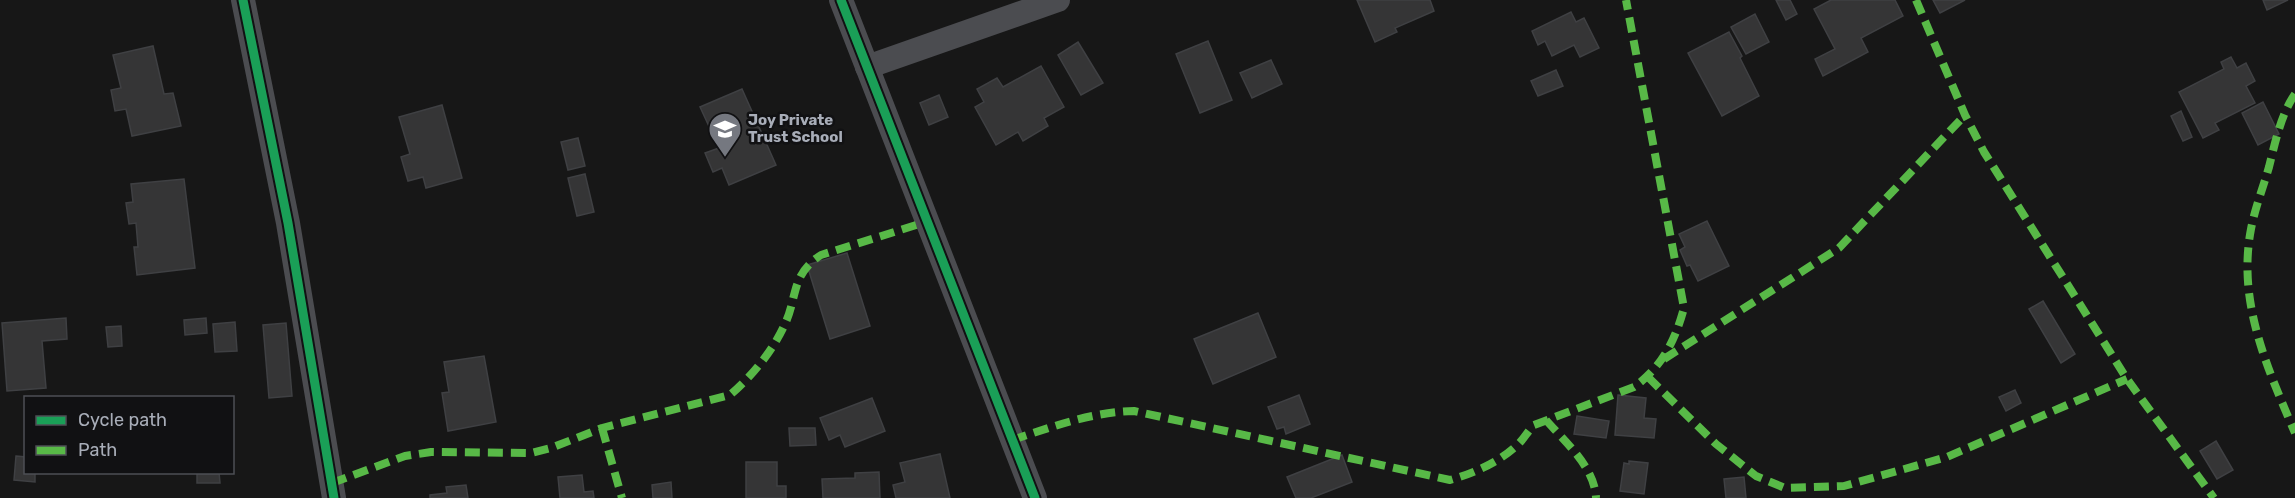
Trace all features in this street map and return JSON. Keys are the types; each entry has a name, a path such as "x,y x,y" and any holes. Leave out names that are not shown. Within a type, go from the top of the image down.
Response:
{"street":[{"path":"243,0 288,223 334,498"},
{"path":"841,0 1035,498"},
{"path":"867,67 1058,0"}],"building":[{"path":"1357,0 1430,0 1434,11 1395,28 1397,32 1375,42"},
{"path":"1776,0 1790,0 1797,14 1786,20"},
{"path":"1831,0 1895,0 1903,16 1861,38 1868,52 1823,76 1815,59 1835,49 1814,9"},
{"path":"1933,0 1965,0 1940,13"},
{"path":"2263,0 2288,0 2267,10"},
{"path":"1571,12 1576,22 1584,18 1599,48 1580,57 1574,45 1552,56 1545,41 1538,45 1532,31"},
{"path":"1755,14 1769,42 1746,54 1731,27"},
{"path":"1729,32 1759,96 1722,116 1688,53"},
{"path":"1208,41 1232,100 1200,113 1176,54"},
{"path":"1078,42 1103,83 1081,95 1058,55"},
{"path":"153,46 164,94 173,93 181,126 132,136 126,109 115,111 111,90 121,88 113,55"},
{"path":"2231,57 2237,68 2246,63 2255,81 2246,86 2255,103 2215,123 2219,130 2203,138 2179,92 2224,69 2221,62"},
{"path":"1271,60 1282,84 1252,98 1240,73"},
{"path":"1041,66 1064,107 1044,118 1048,126 1023,141 1018,132 996,145 975,107 984,102 977,89 997,78 1003,87"},
{"path":"1556,70 1563,86 1538,96 1531,81"},
{"path":"742,89 776,165 729,185 722,168 713,172 705,153 719,148 700,107"},
{"path":"939,95 948,117 929,125 920,103"},
{"path":"2263,102 2279,134 2258,145 2242,113"},
{"path":"442,105 462,178 426,188 423,177 408,181 401,157 410,154 399,117"},
{"path":"2181,111 2192,137 2183,141 2171,116"},
{"path":"578,138 585,166 568,170 561,142"},
{"path":"585,174 594,212 577,216 568,178"},
{"path":"184,179 195,268 137,275 134,247 138,247 136,223 129,224 126,203 133,202 131,184"},
{"path":"1707,221 1729,266 1698,281 1690,265 1687,266 1680,250 1685,247 1679,234"},
{"path":"847,253 870,326 830,339 807,265"},
{"path":"2043,301 2075,354 2061,363 2029,309"},
{"path":"1258,313 1276,357 1213,384 1194,339"},
{"path":"66,318 67,339 42,341 46,388 7,391 2,323"},
{"path":"206,318 207,333 185,335 184,320"},
{"path":"235,322 237,351 215,352 213,324"},
{"path":"286,323 292,396 269,398 263,325"},
{"path":"121,326 122,346 108,347 106,327"},
{"path":"484,356 496,422 448,431 442,393 449,392 444,362"},
{"path":"2015,390 2021,403 2006,411 1999,397"},
{"path":"1299,395 1310,424 1286,434 1284,427 1277,429 1268,407"},
{"path":"1618,395 1646,398 1644,418 1656,419 1654,438 1615,435"},
{"path":"872,398 885,431 845,447 840,435 829,440 820,418"},
{"path":"1577,416 1609,421 1606,438 1574,434"},
{"path":"789,428 815,428 816,445 790,446"},
{"path":"2216,441 2233,470 2217,479 2200,451"},
{"path":"940,454 950,498 896,498 893,485 905,482 900,463"},
{"path":"1342,455 1352,482 1311,498 1296,498 1287,477"},
{"path":"16,456 24,457 24,474 35,474 35,482 14,480"},
{"path":"1629,461 1648,463 1644,494 1620,491 1624,463 1629,464"},
{"path":"746,462 777,462 777,486 786,486 786,498 746,498"},
{"path":"879,472 880,498 823,498 822,479 855,478 855,473"},
{"path":"197,474 219,474 220,483 197,483"},
{"path":"582,475 584,492 593,491 594,498 560,498 558,477"},
{"path":"1744,477 1746,498 1726,498 1724,479"},
{"path":"671,482 672,498 653,498 652,485"},
{"path":"466,485 468,498 430,498 430,495 447,493 446,487"}],"marked path":[{"path":"1012,440 1087,417 1134,411 1450,480 1476,471 1501,458 1518,445 1534,425 1634,387 1660,362 1672,342 1684,308 1626,0"},
{"path":"1916,0 1965,115 1984,152 2127,379 2214,498"},
{"path":"2295,94 2286,110 2276,139 2251,229 2248,256 2248,282 2257,334 2274,384 2295,433"},
{"path":"1664,359 1839,248 1965,115"},
{"path":"332,483 405,456 431,452 531,453 551,448 602,428 730,395 767,355 784,326 799,279 811,263 821,255 929,221"},
{"path":"1648,377 1716,444 1756,476 1785,488 1844,486 1947,457 2127,379"},
{"path":"1546,420 1584,465 1590,476 1596,498"},
{"path":"602,428 622,498"}],"cycle path":[{"path":"243,0 288,223 334,498"},
{"path":"841,0 1035,498"}],"place":[{"name":"Joy Private Trust School","path":"725,158"}]}
